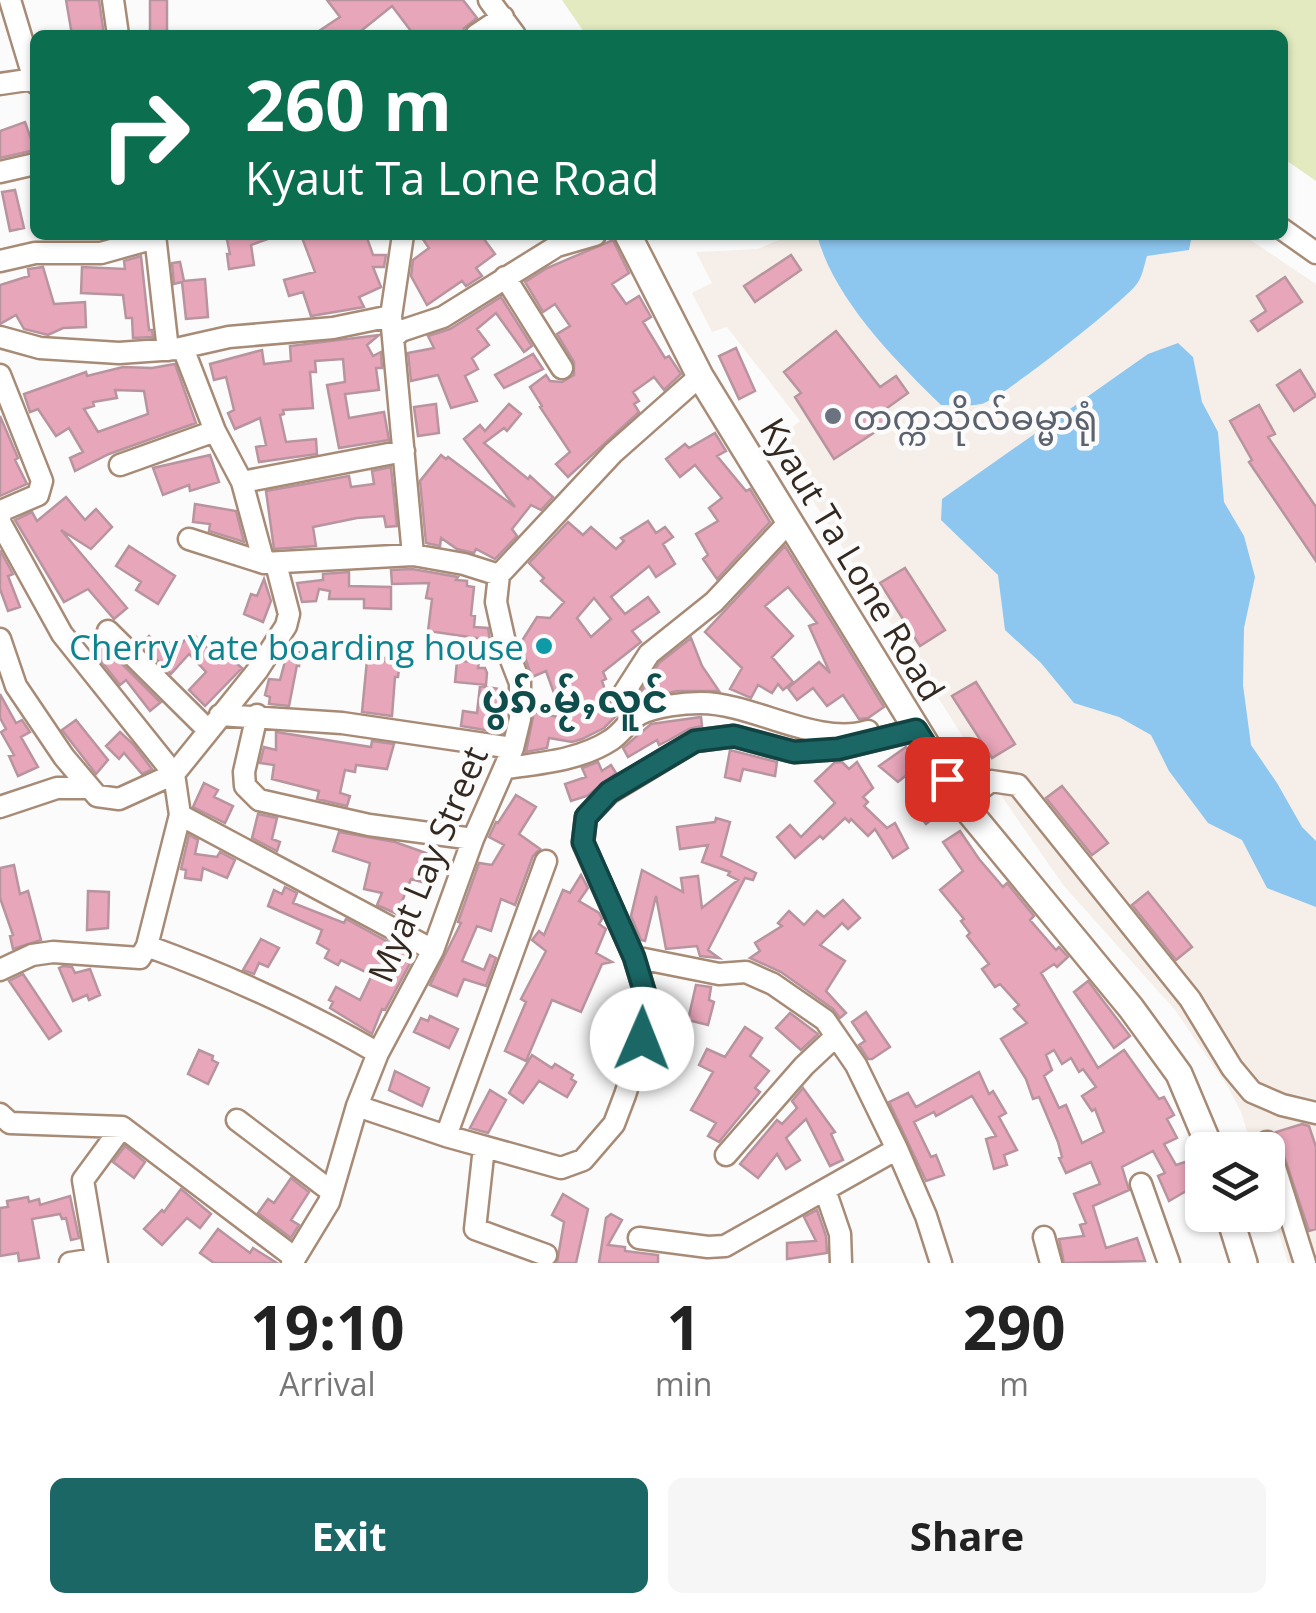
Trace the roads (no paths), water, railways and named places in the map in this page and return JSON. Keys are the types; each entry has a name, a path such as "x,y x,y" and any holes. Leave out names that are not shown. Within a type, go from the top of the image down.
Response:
{"main road":[{"name":"Kyaut Ta Lone Road","path":"631,240 700,376 962,804 1150,1034 1179,1074 1203,1132"},
{"path":"1235,1232 1244,1263"}],"street":[{"path":"10,0 30,68"},
{"path":"113,0 117,30"},
{"path":"489,0 509,26"},
{"path":"0,84 30,81"},
{"path":"0,172 30,165"},
{"path":"1288,233 1316,253"},
{"path":"0,261 35,253 101,253 142,240"},
{"path":"0,639 16,686 64,757 97,796 119,800 174,774 257,671 286,626 288,614 242,482 175,349 156,240"},
{"path":"401,240 391,316 413,555"},
{"path":"393,338 402,331 442,318 557,246 578,240"},
{"path":"504,277 562,368"},
{"path":"0,337 40,348 119,353 175,349 229,337 332,328 391,316"},
{"path":"0,375 42,481 38,495 3,510 0,520 62,634 174,774 180,815 140,958 54,952 32,955 0,970"},
{"path":"189,539 270,563 413,555 499,575 613,453 700,376"},
{"path":"120,466 215,431"},
{"path":"242,482 404,451"},
{"path":"622,696 649,654 714,602 790,521"},
{"name":"Myat Lay Street","path":"294,1261 332,1192 357,1106 378,1053 433,950 474,839 510,758 520,719 520,683 506,647 496,602 499,575"},
{"path":"108,631 214,722 257,715 342,722 510,758 568,759 611,740 640,714 675,705 706,703 817,731 859,734 911,722"},
{"path":"257,715 244,772 245,786 259,800 369,825 474,839"},
{"path":"357,1106 561,1168 583,1160 614,1124 642,1039 647,1000 634,957 583,842 586,817 609,792 695,741 734,736 794,752 838,749 911,722"},
{"path":"962,804 990,781 1018,786 1190,999 1232,1068 1252,1092 1282,1106 1316,1113"},
{"path":"0,807 57,788 90,788"},
{"path":"180,815 433,950"},
{"path":"446,1136 546,861"},
{"path":"146,946 212,970 378,1053"},
{"path":"634,957 719,974 746,972 773,984 825,1020 856,1064 897,1149 941,1263"},
{"path":"726,1154 836,1036"},
{"path":"0,1114 10,1123 122,1127 294,1261"},
{"path":"237,1120 332,1192"},
{"path":"70,1263 97,1261 83,1180 122,1127"},
{"path":"484,1146 475,1229 546,1255"},
{"path":"639,1238 666,1252 725,1246 897,1149"},
{"path":"1141,1184 1168,1263"},
{"path":"826,1190 840,1234 841,1263"},
{"path":"1285,1201 1305,1263"},
{"path":"1044,1237 1050,1263"}],"water":[{"path":"819,240 1191,240 1189,250 1147,256 1136,285 1086,330 992,399 966,406 941,405 886,348 852,305 825,259"},
{"path":"1178,343 1193,357 1202,402 1218,432 1224,502 1244,536 1255,577 1244,628 1243,685 1251,745 1302,827 1316,841 1316,907 1267,888 1242,840 1208,823 1169,771 1151,735 1119,717 1074,703 1041,663 1005,630 998,575 941,520 942,499 1148,354"}],"place":[{"name":"တက္ကသိုလ်ဓမ္မာရုံ","path":"833,416"},
{"name":"Cherry Yate boarding house","path":"544,646"}],"district":[{"name":"ပွၵ်ႉမႂ်ႇလူင်","path":"575,697"}]}
